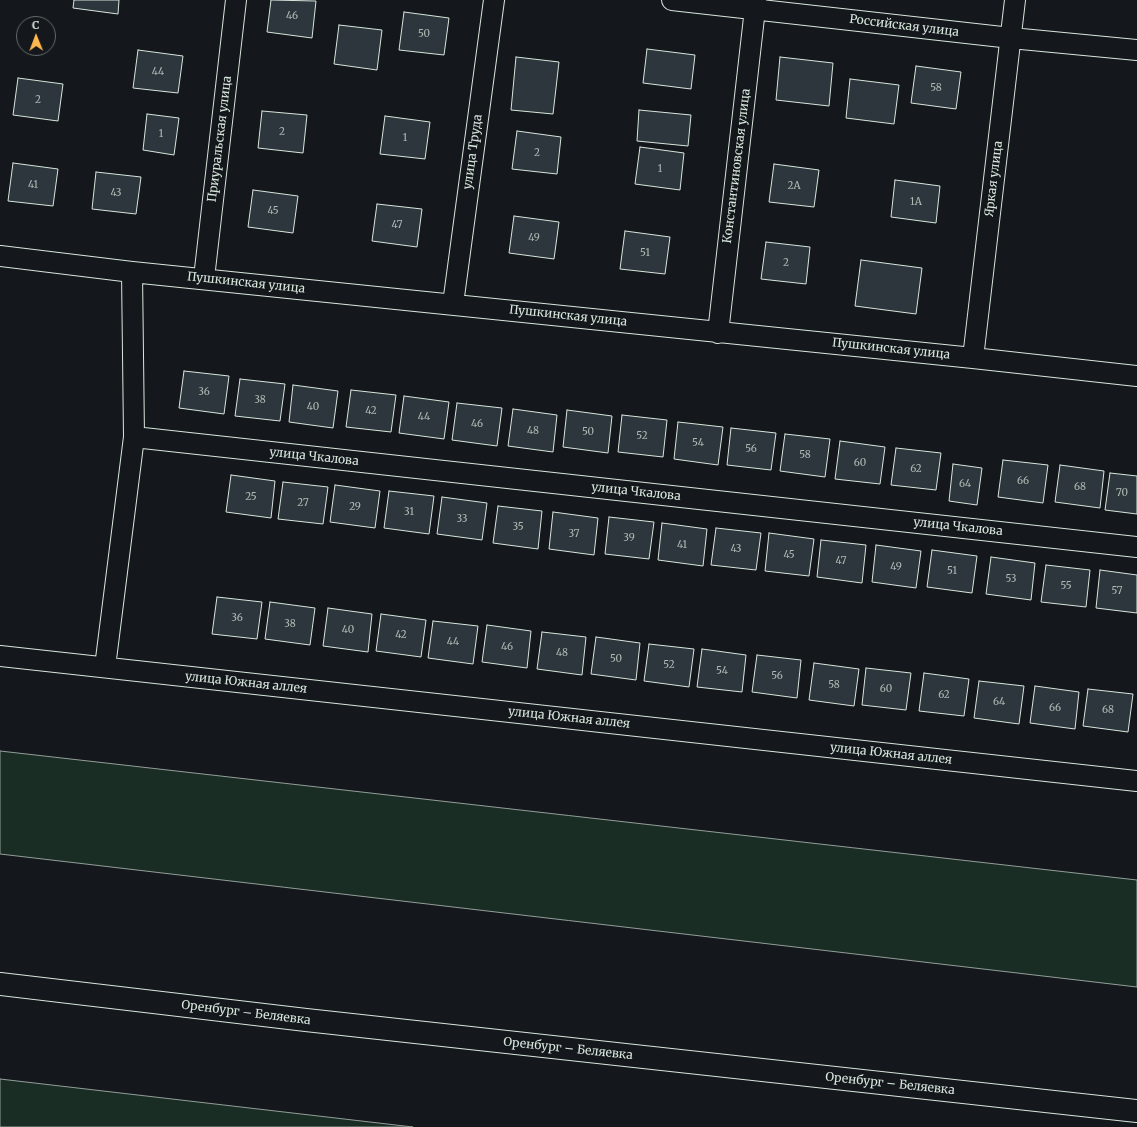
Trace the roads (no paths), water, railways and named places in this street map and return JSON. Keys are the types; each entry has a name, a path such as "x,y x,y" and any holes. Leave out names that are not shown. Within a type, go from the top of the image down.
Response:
{"main road":[{"name":"Оренбург – Беляевка","path":"0,984 314,1021 1137,1111"}],"street":[{"name":"Приуральская улица","path":"204,278 236,0"},
{"name":"улица Труда","path":"453,304 494,0"},
{"name":"Российская улица","path":"672,0 756,4 1011,38 1137,50"},
{"name":"Яркая улица","path":"973,358 1015,0"},
{"name":"Константиновская улица","path":"718,333 756,4"},
{"name":"Пушкинская улица","path":"0,256 132,272 204,278 1137,376"},
{"path":"105,667 134,437 132,272"},
{"name":"улица Чкалова","path":"134,437 1137,547"},
{"name":"улица Южная аллея","path":"0,656 1137,781"}]}
